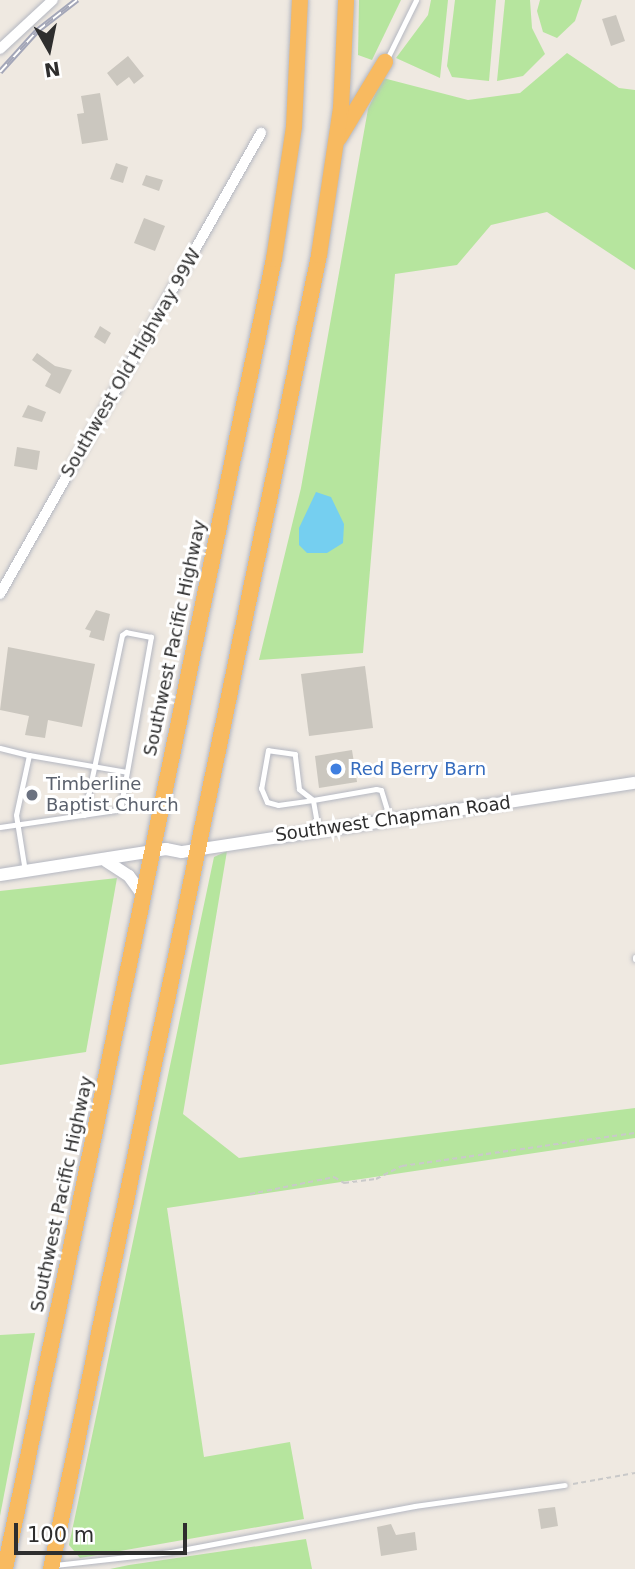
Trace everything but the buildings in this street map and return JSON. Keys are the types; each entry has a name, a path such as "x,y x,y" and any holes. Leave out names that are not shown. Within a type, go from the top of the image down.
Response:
{"highway":[{"name":"Southwest Pacific Highway","path":"5,1569 279,227 294,126 300,0"},
{"path":"51,1567 313,287 336,143 345,0"},
{"path":"336,143 385,62"}],"street":[{"path":"0,49 53,0"},
{"name":"Southwest Old Highway 99W","path":"0,594 261,133"},
{"name":"Southwest Chapman Road","path":"0,875 106,861 152,851 198,849 635,783"},
{"path":"106,861 128,876 143,895"}],"lane":[{"path":"385,62 416,0"},
{"path":"0,827 84,815 121,805 153,642 151,637 127,632 122,635 84,815"},
{"path":"0,748 127,772"},
{"path":"318,829 313,800 299,789 295,754 268,751 261,788 267,802 313,800 376,789 385,793 390,819"},
{"path":"25,872 18,825 29,755"},
{"path":"51,1567 148,1555 415,1506 565,1485"}],"path":[{"path":"250,1194 334,1177 344,1183 376,1179 402,1166 635,1133"},
{"path":"565,1485 635,1473"}],"green space":[{"path":"359,0 401,0 372,60 358,55"},
{"path":"431,0 448,0 440,78 396,58 428,15"},
{"path":"455,0 496,0 489,81 452,77 447,66"},
{"path":"505,0 530,0 532,28 545,54 523,76 497,81"},
{"path":"540,0 582,0 575,21 557,38 543,32 537,11"},
{"path":"567,53 619,88 635,90 635,270 547,212 491,225 457,265 395,274 363,653 259,660 301,488 368,109 383,78 468,100 520,93"},
{"path":"227,851 183,1114 239,1158 635,1108 635,1138 167,1208 204,1457 290,1442 304,1519 80,1558 69,1545 214,857"},
{"path":"117,878 86,1052 0,1065 0,891"},
{"path":"35,1333 0,1516 0,1335"},
{"path":"306,1539 312,1569 110,1569 129,1565"}],"water":[{"path":"316,492 331,497 344,524 343,543 327,553 307,553 299,545 299,528"}],"railway":[{"path":"0,72 37,31 77,0"}],"place":[{"name":"Red Berry Barn","path":"336,769"},
{"name":"Timberline Baptist Church","path":"32,795"}]}
